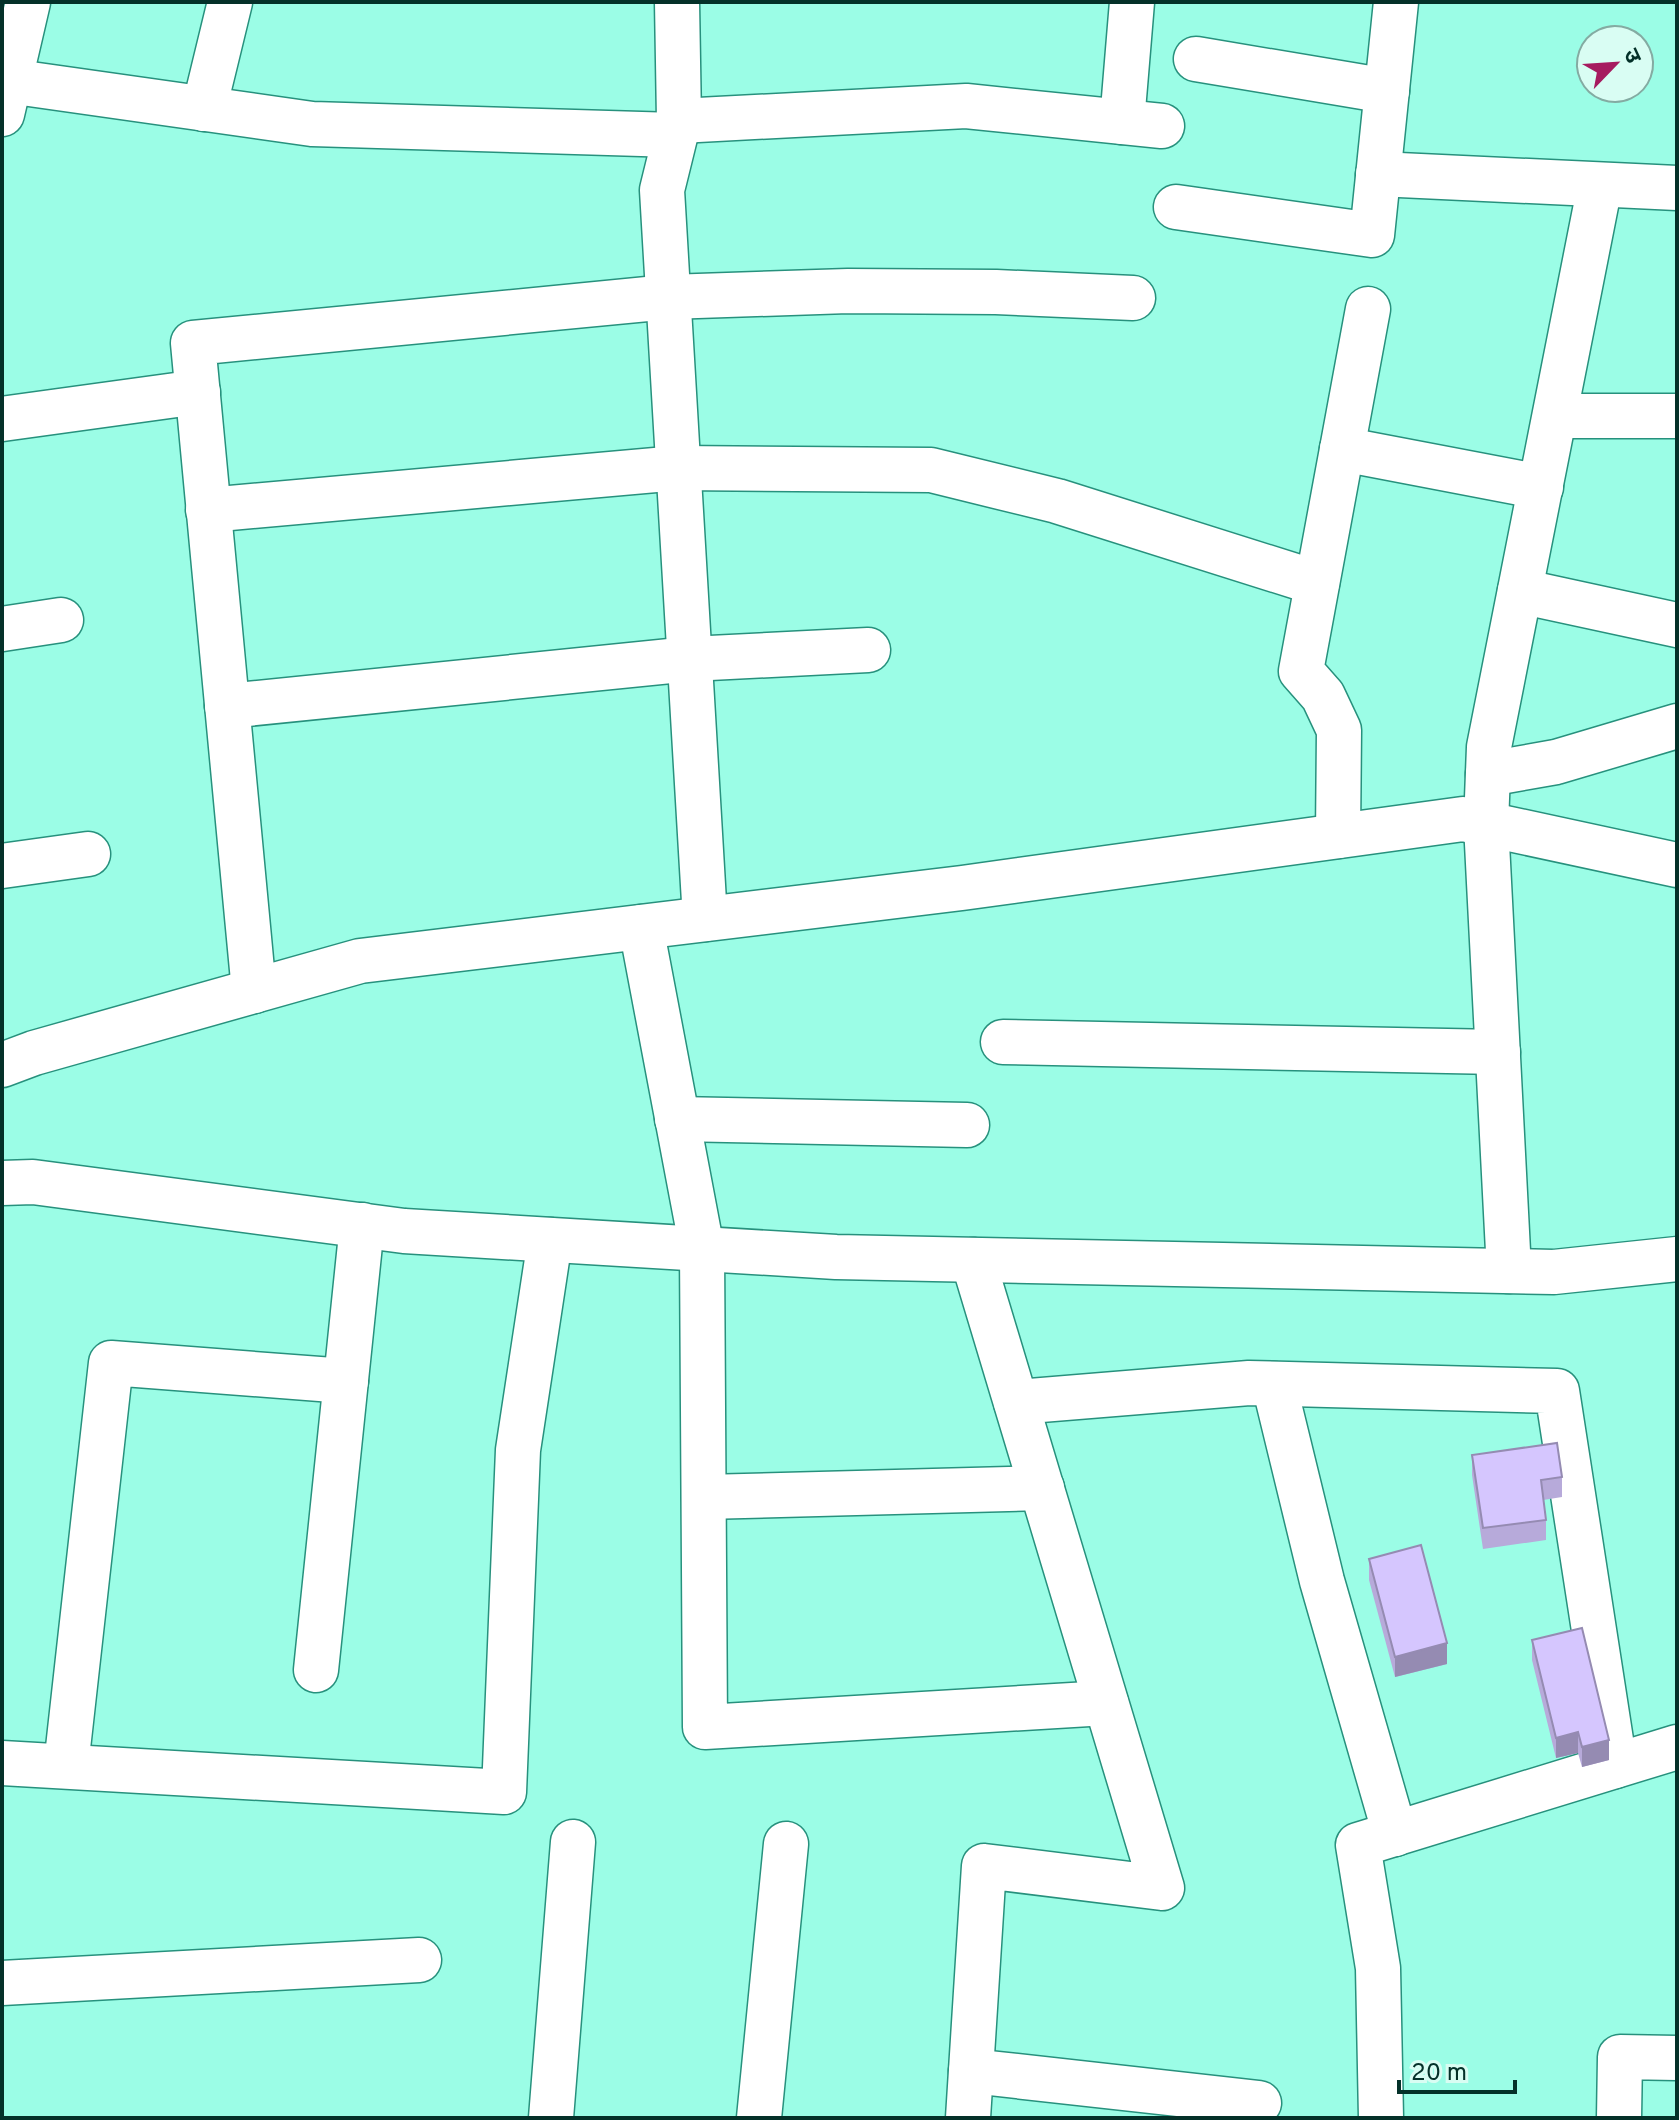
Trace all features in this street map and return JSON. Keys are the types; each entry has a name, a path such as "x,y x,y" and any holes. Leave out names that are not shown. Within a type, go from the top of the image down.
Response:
{"street":[{"path":"28,2 4,92 204,109 312,124 677,128 966,106 1142,124 1132,2"},
{"path":"204,109 230,2"},
{"path":"677,2 677,128 662,190 705,919"},
{"path":"1176,207 1372,235 1396,2"},
{"path":"1196,59 1387,91"},
{"path":"1378,174 1677,188"},
{"path":"1509,1271 1486,824 1489,747 1600,185"},
{"path":"254,991 193,343 668,297 848,291 996,292 1133,298"},
{"path":"1338,836 1339,730 1323,696 1301,671 1368,309"},
{"path":"2,419 198,392"},
{"path":"1555,416 1677,416"},
{"path":"1342,449 1541,487"},
{"path":"208,510 678,468 931,470 1057,501 1317,583"},
{"path":"1520,591 1677,625"},
{"path":"2,629 61,620"},
{"path":"227,706 690,659 868,650"},
{"path":"1488,774 1556,762 1677,726"},
{"path":"2,1065 360,961 962,888 1463,819 1677,865"},
{"path":"2,866 88,854"},
{"path":"641,927 702,1249 705,1727 1106,1703"},
{"path":"1003,1042 1498,1052"},
{"path":"677,1119 967,1125"},
{"path":"2,1183 33,1182 404,1231 836,1257 1554,1272 1677,1259"},
{"path":"316,1670 362,1225"},
{"path":"2,1763 504,1792 518,1450 550,1240"},
{"path":"968,2118 984,1866 1162,1888 973,1260"},
{"path":"66,1766 111,1363 346,1381"},
{"path":"1016,1402 1249,1383 1557,1391 1615,1766"},
{"path":"1274,1384 1322,1581 1395,1834"},
{"path":"704,1497 1042,1488"},
{"path":"1381,2118 1378,1968 1358,1845 1677,1747"},
{"path":"551,2118 573,1842"},
{"path":"759,2118 786,1844"},
{"path":"2,1983 419,1960"},
{"path":"1619,2118 1620,2057 1677,2058"},
{"path":"971,2071 1259,2103"}],"building":[{"path":"1557,1443 1562,1477 1541,1480 1546,1520 1483,1528 1472,1455"},
{"path":"1421,1545 1447,1643 1395,1657 1369,1559"},
{"path":"1582,1628 1609,1740 1582,1747 1578,1732 1556,1738 1532,1640"}]}
